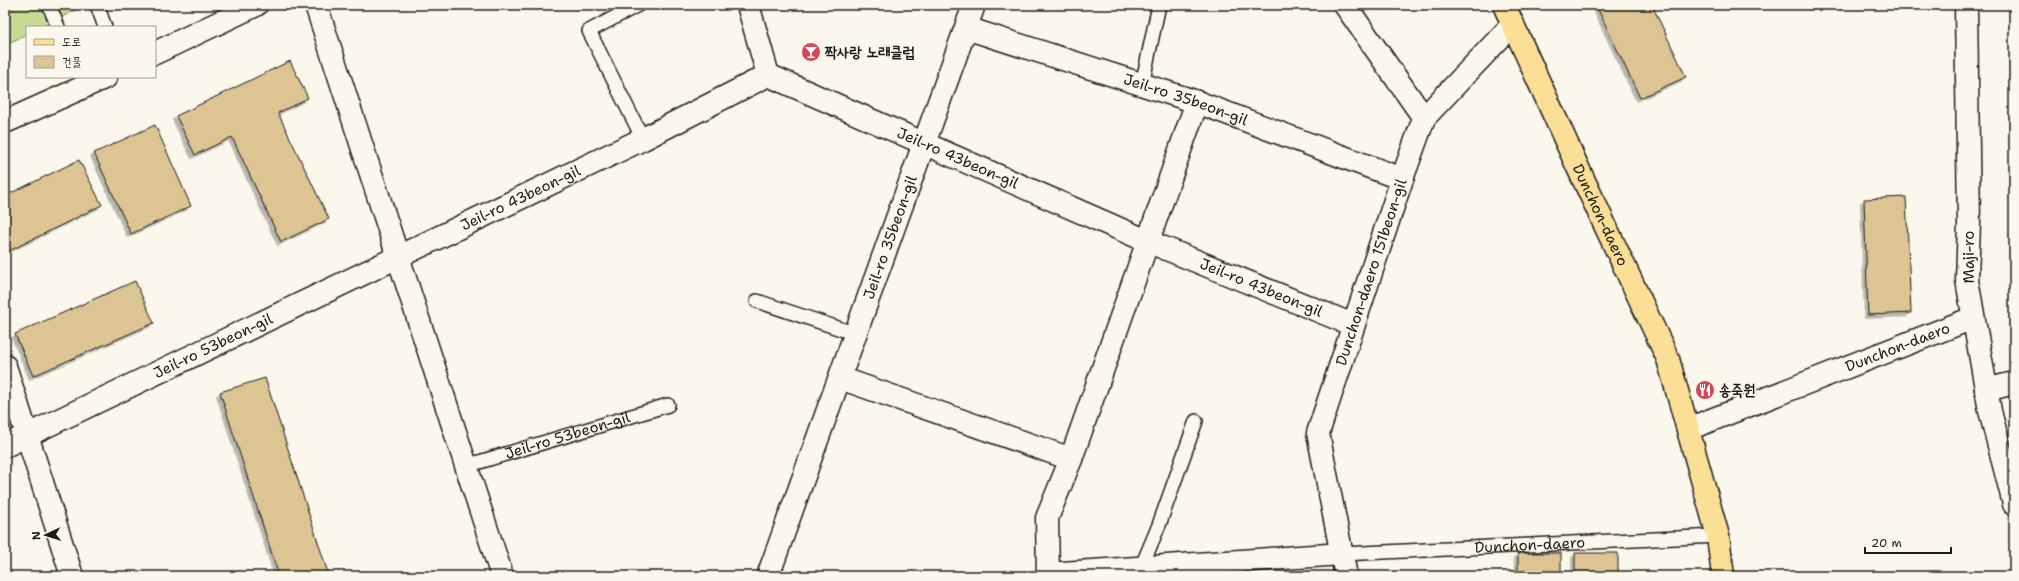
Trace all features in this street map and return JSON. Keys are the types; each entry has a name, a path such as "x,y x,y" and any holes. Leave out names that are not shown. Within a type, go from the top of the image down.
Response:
{"main road":[{"name":"Dunchon-daero","path":"1508,14 1579,170 1668,359 1718,536 1723,576"}],"street":[{"path":"156,53 256,5"},
{"path":"316,5 502,576"},
{"path":"748,5 768,75"},
{"name":"Jeil-ro 35beon-gil","path":"768,576 974,5"},
{"path":"1345,5 1424,118"},
{"name":"Maji-ro","path":"1966,5 1969,224 1967,280 1986,390 2014,504"},
{"name":"Dunchon-daero 151beon-gil","path":"1346,576 1318,433 1402,178 1424,118 1508,14"},
{"name":"Jeil-ro 35beon-gil","path":"966,28 1197,102 1402,178"},
{"name":"Jeil-ro 43beon-gil","path":"398,256 642,139 768,75 1147,241 1353,325"},
{"path":"5,122 79,83 102,78"},
{"path":"1197,102 1071,459 1047,518 1048,575 1342,554"},
{"name":"Jeil-ro 53beon-gil","path":"5,446 398,256"},
{"name":"Dunchon-daero","path":"1688,429 1973,318"},
{"path":"5,366 72,576"},
{"path":"840,378 1071,459"},
{"path":"1986,390 2014,383"}],"lane":[{"path":"49,5 58,26"},
{"path":"97,5 105,26"},
{"path":"638,5 589,31 642,139"},
{"path":"1142,85 1159,5"},
{"path":"757,301 856,334"},
{"name":"Jeil-ro 53beon-gil","path":"466,466 668,405"},
{"path":"1141,568 1159,525 1196,421"},
{"name":"Dunchon-daero","path":"1342,554 1718,536"}],"green space":[{"path":"5,5 86,5 43,26 26,26 26,34 5,45"}],"building":[{"path":"1596,5 1652,5 1686,77 1640,98"},
{"path":"290,61 308,98 278,113 329,219 281,242 232,137 195,155 176,116"},
{"path":"155,125 191,206 131,234 94,153"},
{"path":"79,160 102,205 5,253 5,196"},
{"path":"1906,197 1911,313 1868,315 1864,199"},
{"path":"135,281 154,323 33,376 15,334"},
{"path":"265,378 329,576 279,576 220,392"},
{"path":"1518,553 1561,553 1561,576 1518,576"},
{"path":"1575,553 1618,553 1618,576 1575,576"}],"place":[{"name":"짝사랑 노래클럽","path":"811,52"},
{"name":"송죽원","path":"1705,390"}]}
